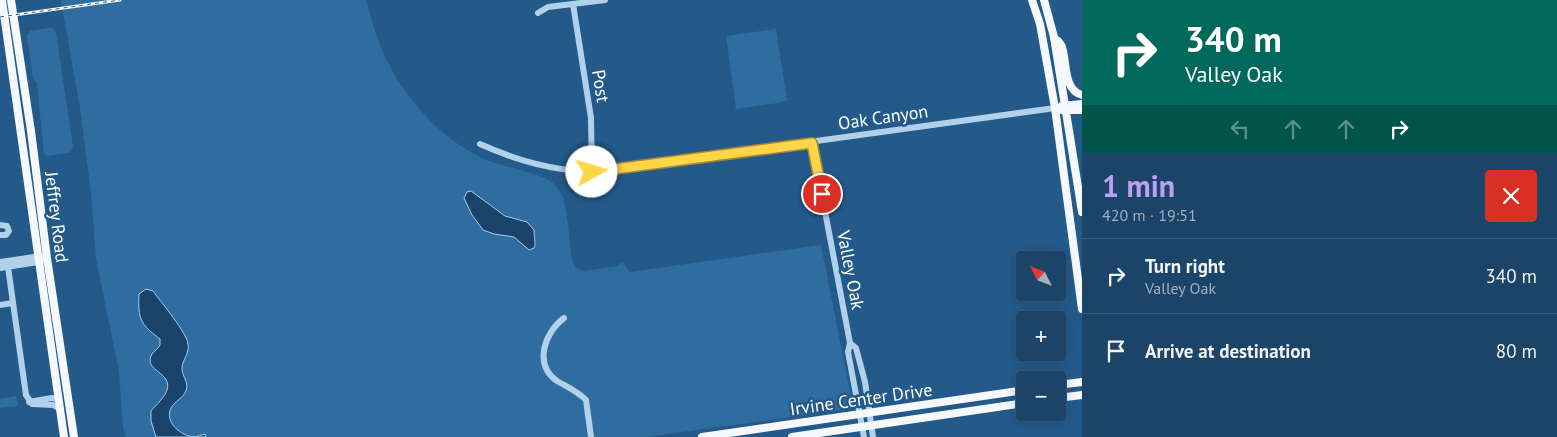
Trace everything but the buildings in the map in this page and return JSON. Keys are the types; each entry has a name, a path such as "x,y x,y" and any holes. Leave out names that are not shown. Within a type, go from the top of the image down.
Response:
{"main road":[{"name":"Jeffrey Road","path":"2,0 64,437"},
{"name":"Jeffrey Road","path":"11,0 74,437"},
{"path":"1032,0 1040,24 1055,108 1082,309"},
{"path":"1044,0 1054,37 1082,212"},
{"path":"1054,37 1062,45 1068,81 1072,90 1082,96"},
{"path":"1066,108 1082,104"},
{"path":"1055,108 1082,110"},
{"path":"1066,384 1082,382"},
{"name":"Irvine Center Drive","path":"702,437 1016,391"},
{"path":"1066,397 1082,395"},
{"path":"59,400 64,402 67,421 73,428"},
{"name":"Irvine Center Drive","path":"792,437 1016,404"}],"street":[{"path":"538,14 548,7 605,0"},
{"name":"Post","path":"573,4 591,118 592,172"},
{"name":"Oak Canyon","path":"480,144 502,154 546,167 568,171 592,172 1055,108"},
{"name":"Valley Oak","path":"812,143 850,343 848,352 864,437"},
{"path":"0,225 7,226 9,231 6,235 0,235"},
{"path":"0,262 47,258"},
{"path":"0,268 8,268 38,259"},
{"path":"8,268 28,400 32,404 53,405 60,409"},
{"path":"0,305 12,303"},
{"path":"564,318 556,324 549,334 543,350 544,361 549,372 556,380 570,387 586,400 591,437"},
{"name":"Valley Oak","path":"850,343 856,348 865,382 873,437"},
{"path":"28,400 52,398 59,400"}],"shaded area":[{"path":"61,0 366,0 379,41 392,71 428,118 459,145 475,155 543,177 553,183 559,190 564,200 572,260 576,268 584,271 618,266 622,262 630,272 821,245 852,402 848,409 646,437 126,437 123,428 119,371 96,259 91,193 80,108"},
{"path":"52,27 56,32 73,147 70,153 47,156 44,154 37,84 33,78 27,36 30,31"},
{"path":"776,29 787,100 736,109 726,36"},
{"path":"471,191 505,216 527,222 534,230 534,248 529,250 514,237 483,230 472,215 464,198 467,192"},
{"path":"146,289 153,291 179,325 187,339 188,348 182,370 187,388 169,413 172,423 179,431 194,437 156,437 151,421 151,411 164,395 168,384 166,379 151,364 150,360 152,354 160,345 160,339 144,325 140,315 139,294"},
{"path":"16,396 18,406 0,408 0,399"},
{"path":"205,434 206,437 194,437"}],"railway":[{"path":"0,17 120,0"}],"route":[{"path":"592,172 812,143 822,194"}]}
